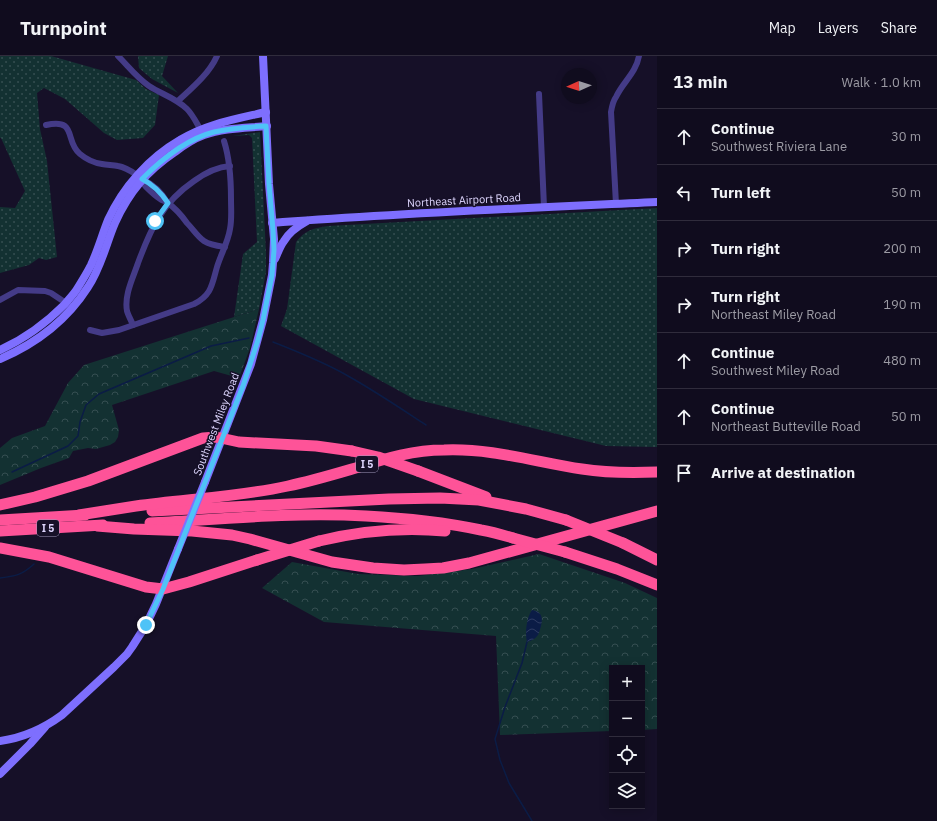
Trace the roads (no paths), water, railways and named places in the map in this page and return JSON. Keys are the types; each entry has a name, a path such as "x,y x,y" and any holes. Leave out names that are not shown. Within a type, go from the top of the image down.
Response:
{"highway":[{"name":"I 5","path":"0,505 35,497 82,483 203,438 210,437 239,442 316,446 352,450 418,470 509,505"},
{"name":"I 5","path":"79,515 136,506 205,499 269,490 308,481 402,454 433,450 490,452 599,471 627,473 657,472"},
{"name":"I 5","path":"0,520 414,498 479,500 544,513 566,520 623,543 657,560"},
{"name":"I 5","path":"97,526 134,529 192,530 232,535 332,562 373,568 404,570 443,568 469,563 657,511"},
{"name":"I 5","path":"0,531 278,516 344,515 391,518 422,521 498,534 565,552 617,569 657,585"},
{"name":"I 5","path":"0,548 49,557 146,586 163,589 318,541 342,536 393,530 434,530 479,535 498,534"}],"street":[{"path":"118,56 148,86 178,101 190,112 202,132"},
{"path":"178,101 209,70 217,56"},
{"path":"263,56 269,184 274,239 273,263"},
{"path":"616,204 611,117 612,106 616,95 632,75 639,56"},
{"path":"539,94 544,207"},
{"path":"0,359 23,348 59,322 94,258 102,234 121,195 153,160 180,139 202,132 221,122 266,112"},
{"path":"46,125 60,123 65,126 70,133 74,147 78,152 91,160 103,164 119,166 147,182 164,196 168,203 183,217 194,232 204,241 225,247"},
{"path":"202,132 266,126"},
{"path":"90,330 96,332 108,332 119,330 194,304 202,299 211,289 216,268 225,247 232,218 230,166 224,141"},
{"path":"133,325 127,309 127,293 151,229 168,203 185,188 202,175 216,168 230,166"},
{"name":"Northeast Airport Road","path":"272,223 657,202"},
{"path":"273,263 284,240 293,230 307,220"},
{"name":"Southwest Miley Road","path":"46,726 62,715 127,654 146,625 163,589 245,380 258,340 267,303 273,263"},
{"path":"0,300 18,290 44,291 51,293 69,305"},
{"path":"0,350 32,333 69,305"},
{"path":"0,741 12,739 46,726"},
{"path":"0,774 46,726"}],"water":[{"path":"532,610 540,613 542,623 536,638 527,642 526,626"}],"waterway":[{"path":"12,472 68,446 78,436 80,422 86,405 99,394 211,346 249,338"},
{"path":"273,342 339,371 426,425"},
{"path":"0,578 10,577 26,571 34,564"},
{"path":"527,642 522,663 505,707 495,739 500,760 509,783 532,821"}]}
